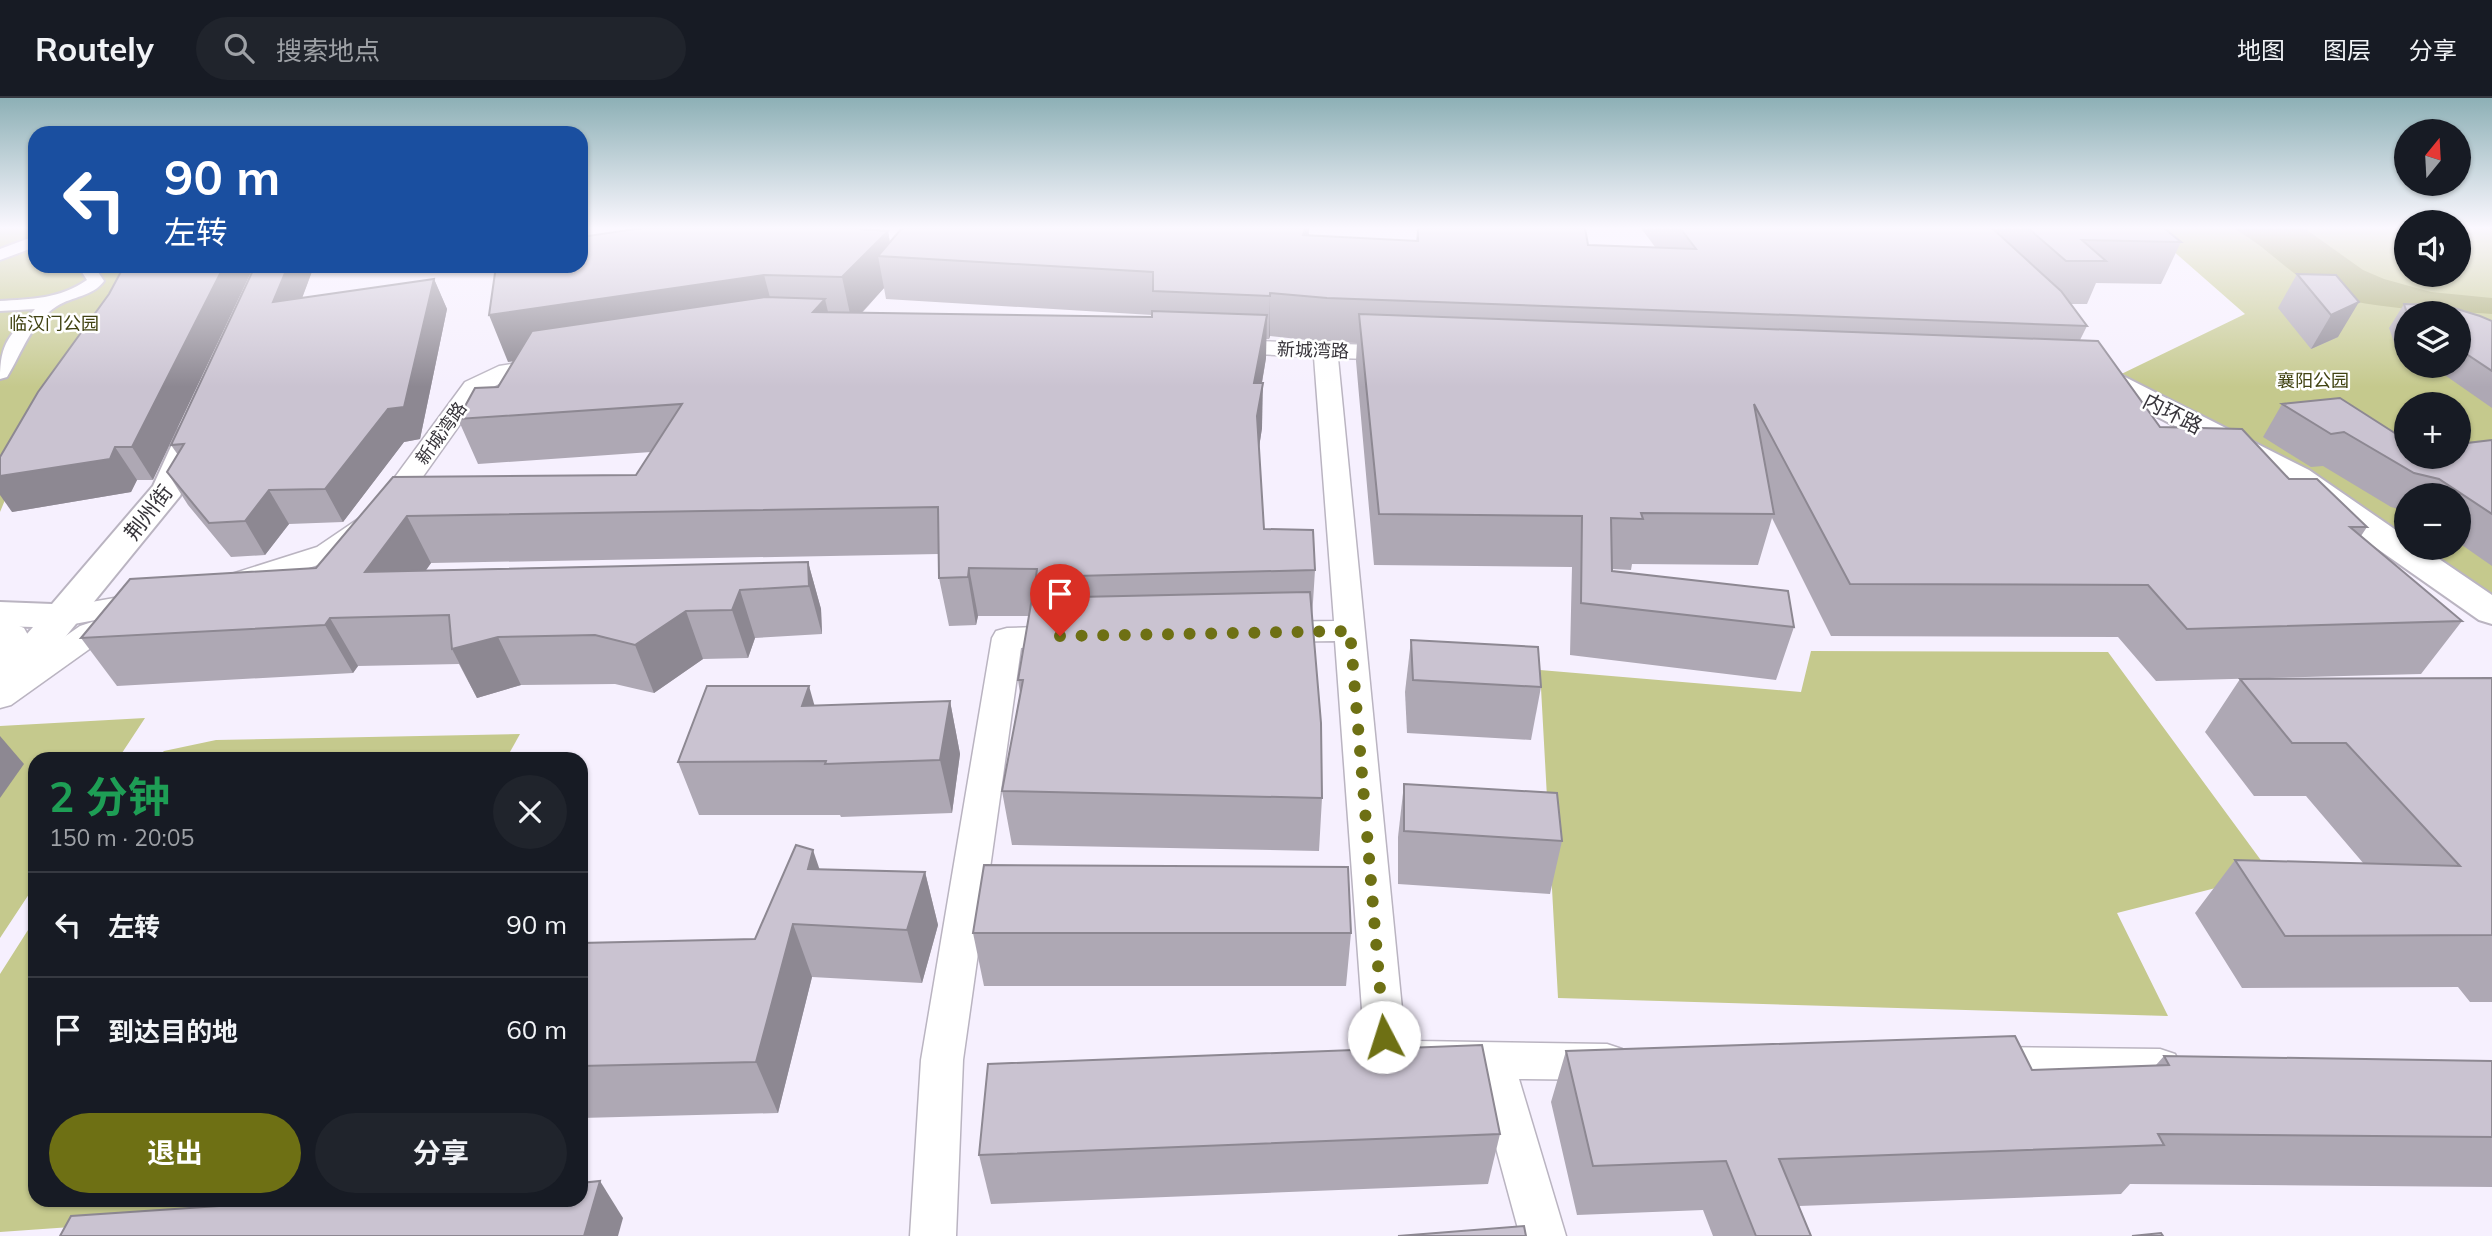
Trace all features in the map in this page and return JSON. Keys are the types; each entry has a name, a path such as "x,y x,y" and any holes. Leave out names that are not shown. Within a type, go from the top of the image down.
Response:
{"street":[{"path":"0,306 50,303 82,291 96,281"},
{"path":"0,373 18,337 50,303"},
{"name":"内环路","path":"2069,342 2096,380 2297,477 2492,612"},
{"name":"新城湾路","path":"1201,346 1420,354"},
{"path":"1325,350 1384,1037 1408,1059 1646,1062"},
{"name":"新城湾路","path":"63,616 183,597 327,553 380,517 474,387 507,371 574,361"},
{"name":"荆州街","path":"0,691 168,489 207,402"},
{"path":"0,697 91,633 183,597"},
{"path":"0,614 63,616"},
{"path":"0,628 13,635 0,672"},
{"path":"1240,633 1350,631"},
{"path":"933,1236 942,1060 1007,638 1103,636"},
{"path":"1493,1060 1543,1236"},
{"path":"1951,1065 2201,1068"}],"green space":[{"name":"临汉门公园","path":"0,281 147,281 19,466 0,512"},
{"name":"襄阳公园","path":"2208,281 2394,281 2394,287 2471,287 2471,281 2492,281 2492,612 2406,560 2471,560 2471,483 2394,483 2394,553 2109,380 2245,314"},
{"path":"1811,651 2108,652 2271,874 2117,913 2168,1016 1558,998 1540,670 1801,692"},
{"path":"145,718 123,752 28,752 28,896 0,938 0,726"},
{"path":"520,734 510,752 163,752 216,740"},
{"path":"28,930 28,1207 355,1207 0,1232 0,974"}],"shaded area":[{"path":"2305,281 2392,281 2394,287 2413,287 2431,292 2492,298 2492,314 2471,313 2471,301 2394,301 2394,307 2333,296"}],"building":[{"path":"116,281 216,281 132,447 115,447 110,459 0,476 0,457 38,392"},
{"path":"248,281 282,281 273,302 434,281 404,407 388,409 325,489 269,490 245,521 209,523 167,472 184,444 171,445"},
{"path":"494,281 722,281 489,315"},
{"path":"1153,281 2050,281 2061,291 2087,326 1327,298 1270,293 1270,296 1153,291"},
{"path":"2303,281 2341,281 2359,302 2331,315"},
{"path":"765,297 825,299 813,312 1152,317 1152,311 1267,315 1254,383 1263,383 1257,416 1264,529 1313,530 1315,570 1036,577 1037,569 969,568 968,577 939,578 938,507 407,516 365,572 808,562 809,586 740,590 732,610 686,611 635,645 595,635 498,637 452,649 449,615 330,618 325,625 81,638 130,579 316,568 393,477 636,475 682,404 458,419 475,388 498,387 532,331"},
{"path":"2471,313 2492,321 2492,371 2471,357"},
{"path":"1359,314 2098,341 2160,427 2242,429 2289,479 2317,479 2367,527 2350,527 2462,621 2187,629 2148,585 1850,584 1754,404 1774,514 1641,513 1643,519 1611,518 1612,571 1788,591 1794,627 1581,603 1582,516 1379,514"},
{"path":"2340,398 2394,433 2394,461 2344,432 2331,434 2282,404"},
{"path":"2492,440 2492,514 2471,500 2471,483 2445,483 2407,469 2471,469 2471,443"},
{"path":"1310,592 1321,723 1322,798 1002,791 1023,680 1018,680 1032,598"},
{"path":"1411,640 1538,647 1541,687 1413,680"},
{"path":"2492,678 2492,935 2285,936 2235,860 2460,866 2346,743 2292,743 2240,679"},
{"path":"707,686 809,686 802,706 950,701 940,760 825,764 826,761 678,762"},
{"path":"1404,784 1557,793 1562,841 1404,831"},
{"path":"796,845 813,850 808,869 925,872 907,930 793,924 756,1062 588,1066 588,943 755,939"},
{"path":"984,865 1348,867 1351,933 973,933"},
{"path":"2015,1036 2032,1070 2169,1065 2164,1056 2492,1061 2492,1137 2158,1134 2164,1145 1779,1159 1811,1236 1756,1236 1726,1161 1593,1166 1566,1051"},
{"path":"1482,1045 1500,1134 979,1155 988,1064"},
{"path":"600,1181 584,1236 60,1236 71,1216 204,1207 588,1207 588,1182"},
{"path":"1524,1226 1526,1236 1398,1236"},
{"path":"2161,1233 2163,1236 2132,1236"}],"route":[{"path":"1060,636 1350,631 1384,1037"}]}
